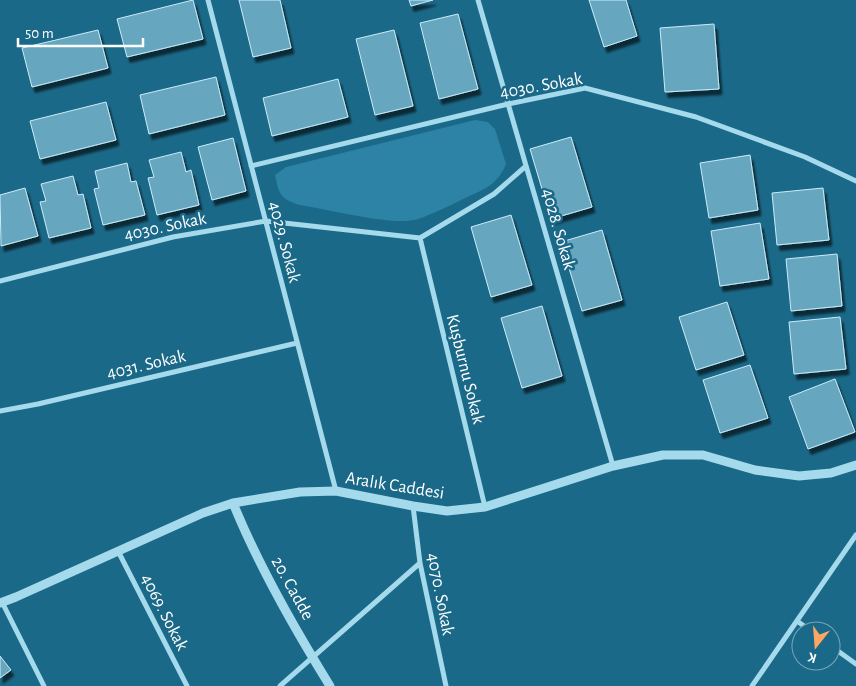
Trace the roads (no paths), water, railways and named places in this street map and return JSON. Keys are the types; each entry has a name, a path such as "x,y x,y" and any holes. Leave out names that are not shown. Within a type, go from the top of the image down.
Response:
{"street":[{"name":"4029. Sokak","path":"208,0 336,491"},
{"name":"4028. Sokak","path":"478,0 613,466"},
{"name":"4030. Sokak","path":"251,166 508,104 585,88 696,117 805,157 856,181"},
{"path":"420,238 494,194 526,166"},
{"name":"4030. Sokak","path":"0,281 173,237 266,221 420,238"},
{"name":"Kuşburnu Sokak","path":"420,238 485,507"},
{"name":"4031. Sokak","path":"0,411 38,404 298,343"},
{"name":"Aralık Caddesi","path":"1,602 203,513 233,503 300,492 336,491 413,506 447,510 485,507 613,466 663,455 703,455 755,470 799,476 831,473 856,465"},
{"name":"20. Cadde","path":"233,503 248,540 330,686"},
{"name":"4070. Sokak","path":"413,506 420,562 446,686"},
{"path":"796,621 856,535"},
{"name":"4069. Sokak","path":"118,551 187,686"},
{"path":"280,686 420,562"},
{"path":"1,602 44,686"},
{"path":"752,686 791,628"},
{"path":"841,653 856,664"}]}
